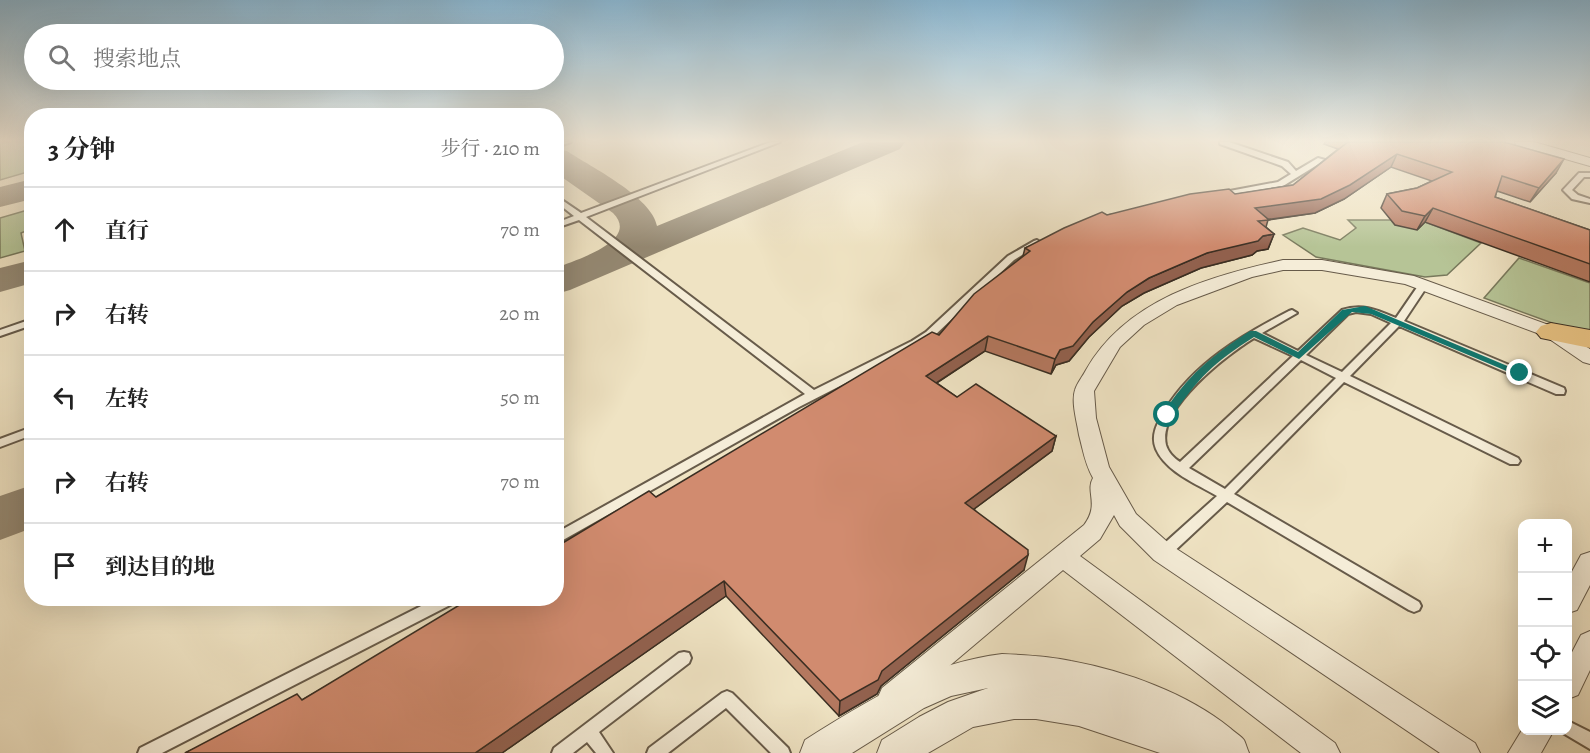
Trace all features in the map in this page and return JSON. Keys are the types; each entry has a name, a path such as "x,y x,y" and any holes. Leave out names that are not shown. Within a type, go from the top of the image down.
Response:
{"main road":[{"path":"1551,332 1590,339"}],"street":[{"path":"831,745 1063,557 1092,532 1102,519 1105,495 1086,418 1084,391 1113,344 1138,321 1171,301 1225,279 1283,265 1332,266 1370,272 1423,285 1551,332 1590,358"},
{"path":"1098,468 1128,520 1163,553 1465,753"},
{"path":"1063,557 1325,753"},
{"path":"1572,595 1590,562"},
{"path":"1571,681 1590,643"},
{"path":"831,745 920,691 973,674 1018,670 1072,677 1128,693 1173,712 1219,742 1230,753"},
{"path":"896,753 924,734 972,710 1016,702 1062,704 1116,718 1201,753"},
{"path":"1522,753 1536,735"}],"lane":[{"path":"564,223 685,177"},
{"path":"1214,196 1261,189 1280,184 1292,177"},
{"path":"1580,177 1567,190 1575,196 1590,201"},
{"path":"564,204 813,395"},
{"path":"564,535 813,395 930,334 1011,258 1049,236"},
{"path":"1163,553 1226,495 1399,321 1423,285"},
{"path":"1181,469 1345,312 1351,310 1365,309 1399,321 1560,391"},
{"path":"1292,313 1253,333 1217,356 1192,380 1167,415 1161,429 1162,450 1181,469 1414,606"},
{"path":"0,333 24,325"},
{"path":"1253,333 1514,462"},
{"path":"0,443 24,434"},
{"path":"146,753 435,606"},
{"path":"560,753 684,658"},
{"path":"655,753 727,698 782,753"},
{"path":"1572,730 1590,741"},
{"path":"589,731 605,753"}],"green space":[{"path":"24,211 24,232 21,233 24,251 0,258 0,218"},
{"path":"1348,220 1391,220 1395,225 1425,222 1481,243 1447,275 1425,277 1316,257 1283,235 1303,228 1340,240 1356,228"},
{"path":"1519,258 1590,283 1590,348 1552,323 1484,298"}],"building":[{"path":"1303,177 1362,177 1321,199 1255,208 1269,220 1258,221 1274,234 1263,236 1258,241 1207,253 1149,278 1127,292 1093,322 1073,346 1060,350 1055,359 988,336 926,376 957,397 976,384 1056,436 965,503 1028,550 1028,555 882,671 878,680 840,701 724,581 475,753 185,753 297,694 302,700 458,606 564,606 564,542 649,491 656,497 932,332 939,335 974,294 1030,251 1025,248 1064,228 1102,212 1107,215 1190,194 1229,189 1235,194 1293,185"},
{"path":"1441,177 1502,177 1495,197 1590,230 1590,264 1433,208 1425,216 1402,211 1387,194 1417,188"},
{"path":"1506,177 1548,177 1539,188"}],"taxiway":[{"path":"586,177 625,206 638,220 638,233 630,245 606,261"},
{"path":"606,261 805,177"},
{"path":"0,197 24,191"},
{"path":"564,279 606,261"},
{"path":"0,280 24,273"},
{"path":"0,519 24,508"}],"route":[{"path":"1167,415 1192,380 1217,356 1253,333 1299,356 1345,312 1351,310 1365,309 1374,312 1520,373"}]}
